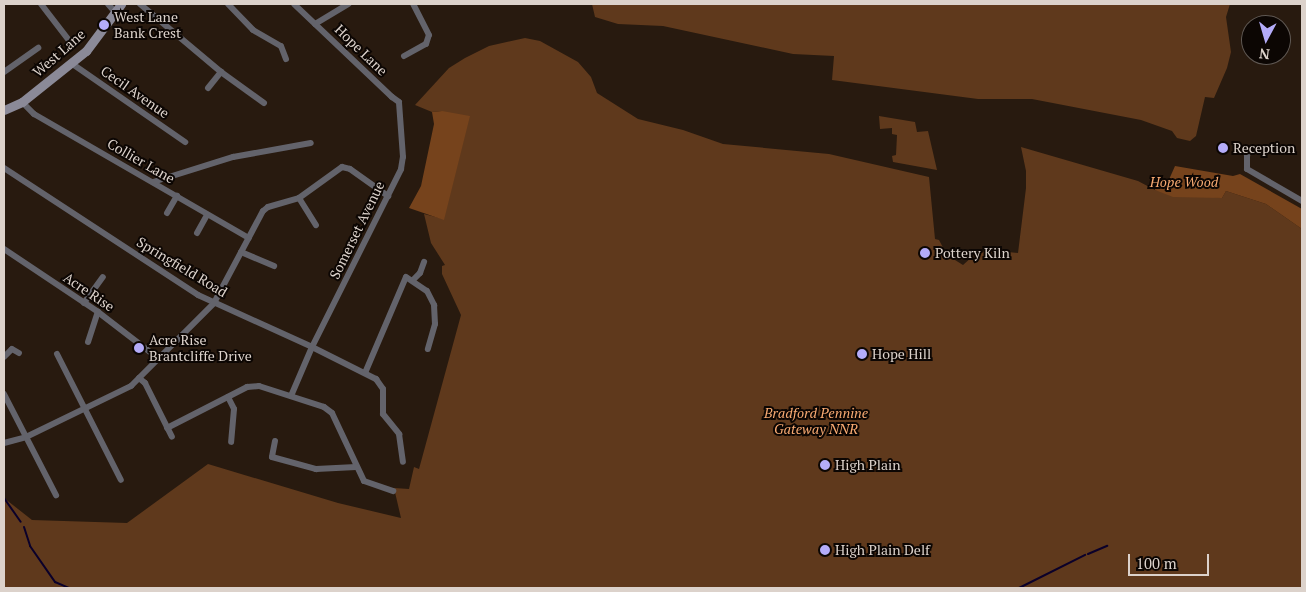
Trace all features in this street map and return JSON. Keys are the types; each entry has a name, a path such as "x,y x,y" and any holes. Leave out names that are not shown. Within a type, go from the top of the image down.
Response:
{"street":[{"path":"41,4 71,43"},
{"path":"108,4 115,12"},
{"name":"West Lane","path":"4,110 22,102 72,63 98,38 121,4"},
{"path":"140,4 221,72 264,103"},
{"path":"228,4 253,30 280,46 286,60"},
{"name":"Hope Lane","path":"294,4 399,102 399,118"},
{"path":"315,24 348,4"},
{"path":"404,56 426,44 429,35 413,4"},
{"path":"4,72 38,48"},
{"name":"Cecil Avenue","path":"72,63 185,142"},
{"path":"208,88 221,72"},
{"name":"Collier Lane","path":"22,102 34,114 249,238"},
{"name":"Somerset Avenue","path":"291,396 312,347 388,196 403,161 399,118"},
{"path":"153,182 233,157 311,143"},
{"path":"1244,149 1247,155 1247,169 1302,201"},
{"path":"4,443 26,437 131,386 214,303 265,209 299,198 338,169 346,167 388,196"},
{"name":"Springfield Road","path":"4,168 214,303 312,347 376,379 382,386 382,410 399,434 403,462"},
{"path":"167,212 177,196"},
{"path":"299,198 316,225"},
{"path":"197,233 207,215"},
{"name":"Acre Rise","path":"4,249 98,312 158,358"},
{"path":"241,252 274,266"},
{"path":"365,373 410,278 420,273 424,262"},
{"path":"84,303 103,277"},
{"path":"410,278 428,291 434,306 435,324 428,349"},
{"path":"88,342 98,312"},
{"path":"4,357 12,349 19,353"},
{"path":"57,354 121,480"},
{"path":"139,378 145,383 172,437"},
{"path":"167,428 256,385 291,396 332,413 364,481 393,491"},
{"path":"4,394 56,496"},
{"path":"228,397 234,409 230,442"},
{"path":"276,441 272,458 316,469 356,467"}],"green space":[{"path":"592,4 1230,4 1226,17 1231,52 1227,68 1214,98 1205,97 1196,136 1190,141 1177,138 1172,131 1141,120 1032,99 978,99 832,80 834,56 793,54 663,26 618,24 595,17"},
{"name":"Bradford Pennine Gateway NNR","path":"525,38 540,41 578,62 591,77 597,93 638,119 683,130 723,144 829,154 929,177 935,239 939,240 947,255 963,265 973,256 987,250 1018,253 1026,188 1026,171 1021,147 1138,181 1155,190 1222,198 1226,191 1266,204 1302,229 1302,588 4,588 4,498 32,520 127,523 208,464 338,503 401,518 394,488 409,489 414,467 419,469 461,315 442,274 442,266 445,265 431,243 424,214 444,219 442,111 432,112 415,105 449,68 465,58 489,46"},
{"path":"442,111 470,116 444,220 409,208 421,186 434,124 432,112"},
{"path":"879,116 915,122 917,132 928,131 937,170 893,162 892,156 896,155 897,135 892,134 892,128 880,129"},
{"name":"Hope Wood","path":"1175,166 1233,176 1240,174 1302,209 1302,229 1266,204 1226,191 1222,198 1173,197 1155,190 1155,182 1167,184"}],"waterway":[{"path":"4,498 21,522"},
{"path":"24,527 30,546 55,582 69,588"},
{"path":"1088,554 1107,546"},
{"path":"1019,588 1085,555"}],"place":[{"name":"West Lane Bank Crest","path":"104,25"},
{"name":"Reception","path":"1223,148"},
{"name":"Pottery Kiln","path":"925,253"},
{"name":"Acre Rise Brantcliffe Drive","path":"139,348"},
{"name":"Hope Hill","path":"862,354"},
{"name":"High Plain","path":"825,465"},
{"name":"High Plain Delf","path":"825,550"}]}
